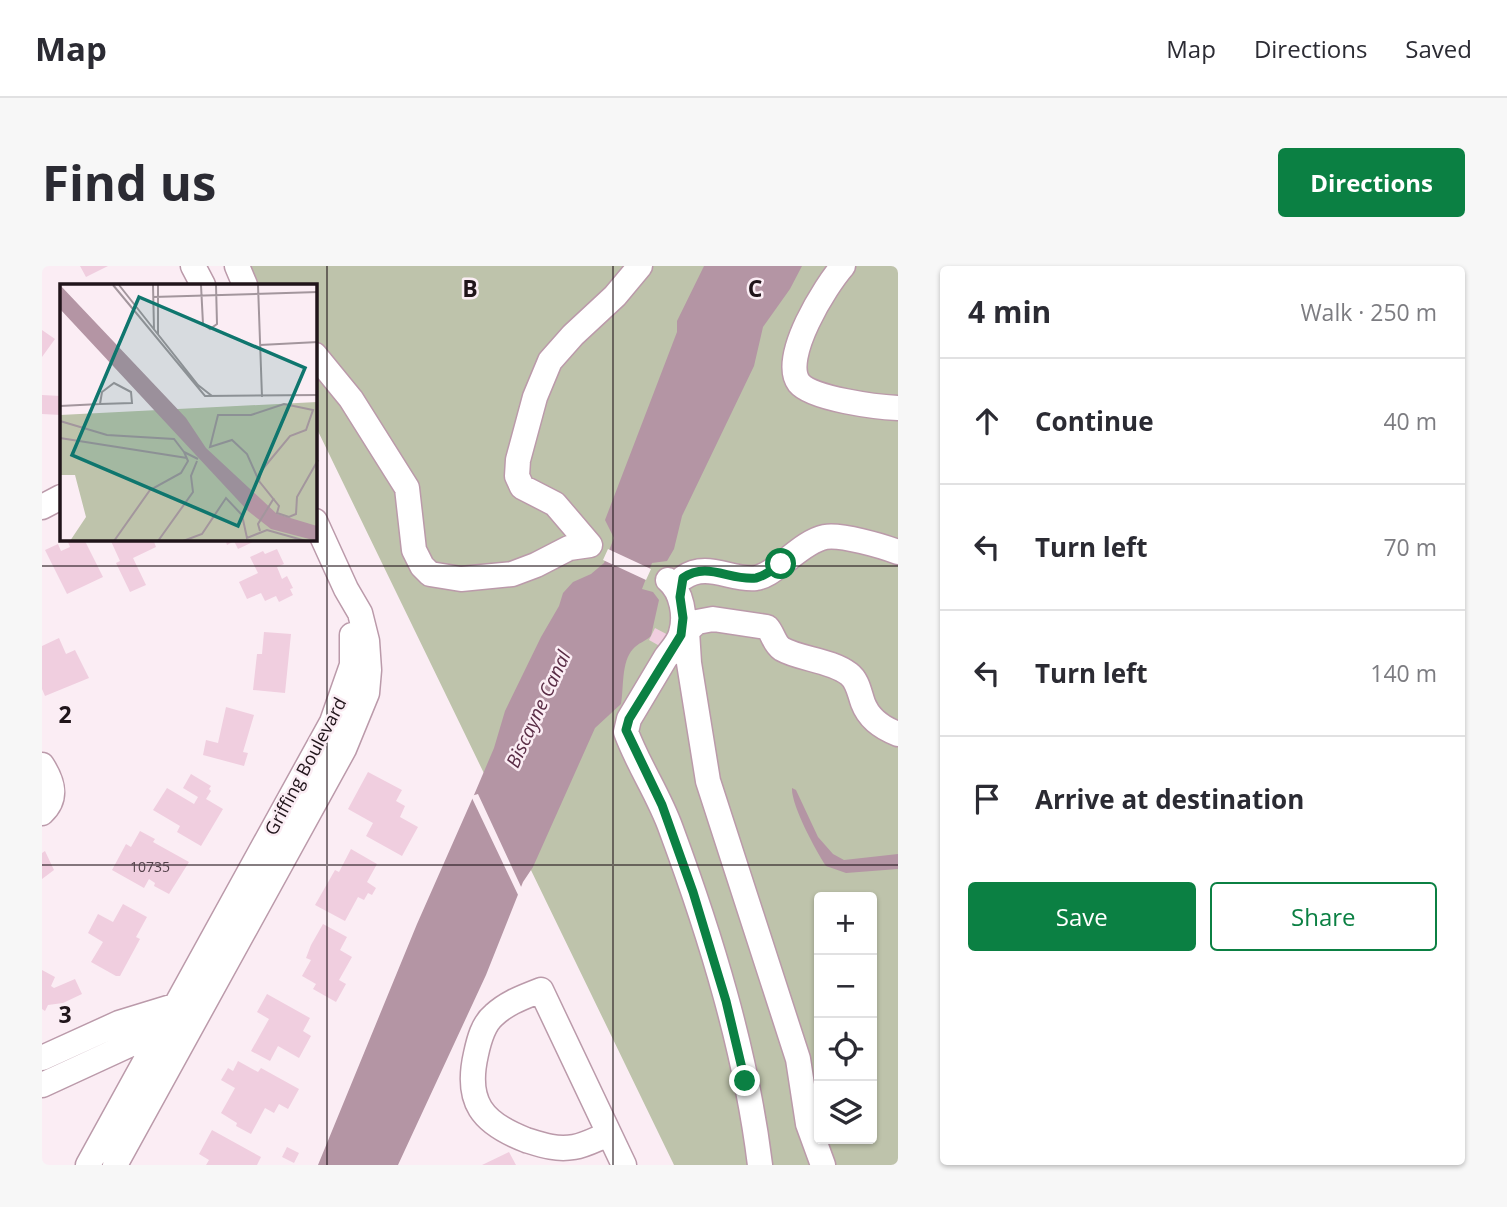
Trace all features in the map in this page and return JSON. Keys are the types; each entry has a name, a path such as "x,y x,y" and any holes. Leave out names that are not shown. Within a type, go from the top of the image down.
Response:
{"street":[{"path":"194,266 203,284"},
{"path":"237,266 245,284"},
{"path":"317,357 351,399 407,488 413,545 424,568 437,576 461,579 518,572 569,548 590,545 555,503 522,487 517,476 518,460 535,397 550,361 573,335 615,296 640,266"},
{"path":"843,266 803,333 797,348 795,373 799,383 817,393 898,408"},
{"path":"42,507 60,498"},
{"path":"317,525 346,589"},
{"path":"760,1165 741,1061 711,947 670,827 626,732 629,719 681,635 683,618 677,586 691,573 708,570 749,578 763,576 805,546 825,537 847,539 898,552"},
{"name":"Griffing Boulevard","path":"115,1165 344,749 362,706 369,670 367,641 360,613 346,589"},
{"name":"Griffing Boulevard","path":"88,1165 337,710 352,666 352,634 346,589"},
{"path":"666,657 681,645 687,631 698,622 713,619 767,627 782,649 833,666 850,675 855,680 863,705 870,716 877,723 898,734"},
{"path":"687,631 689,663 708,781 798,1059 804,1082 808,1124 823,1165"},
{"path":"42,765 53,786 53,796 42,813"},
{"path":"609,1134 574,1147 549,1148 503,1131 482,1113 474,1093 472,1070 480,1038 491,1017 510,1002 541,990 624,1165"},
{"path":"42,1058 119,1023 208,996"},
{"path":"42,1085 144,1038 188,1031"},
{"path":"117,1051 129,1059 137,1074"}],"green space":[{"path":"237,266 898,266 898,1165 674,1165 317,429 317,284 246,284"}],"water":[{"name":"Biscayne Canal","path":"704,266 802,266 790,289 763,327 754,366 682,516 674,549 667,561 652,563 642,589 653,592 659,600 651,636 629,654 621,704 595,728 533,867 523,882 486,975 398,1165 318,1165 417,924 494,748 505,711 559,606 563,593 573,582 591,574 604,563 614,538 605,520 677,332 677,321"},
{"path":"792,788 796,790 818,837 833,854 844,860 898,854 898,869 846,873 826,866 800,816"}],"pier":[{"path":"608,549 651,569 646,580 603,560"},
{"path":"478,794 523,891 520,899 471,796"}],"building":[{"path":"80,266 108,266 86,277"},
{"path":"42,330 55,339 42,357"},
{"path":"42,395 60,396 60,415 42,414"},
{"path":"85,541 103,577 67,594 45,550 58,544 61,551 70,547 68,542"},
{"path":"111,541 154,541 156,547 133,558 146,585 130,592 116,563 120,561"},
{"path":"234,541 255,541 238,549"},
{"path":"277,549 284,564 277,567 282,579 287,576 293,588 290,589 293,595 279,602 276,596 265,601 261,593 247,599 239,582 258,573 250,557"},
{"path":"655,628 672,637 665,649 649,640"},
{"path":"264,632 291,634 285,693 253,690 257,654 262,654"},
{"path":"59,638 66,654 75,650 89,678 45,696 42,689 42,646"},
{"path":"226,707 254,715 243,752 248,753 244,766 203,755 206,740 218,743"},
{"path":"368,772 402,790 396,801 405,806 400,817 418,827 402,856 366,836 373,823 348,809"},
{"path":"191,774 211,786 206,799 223,809 201,846 177,832 180,826 153,810 167,788 194,804 198,797 183,788"},
{"path":"140,831 155,839 153,842 189,862 169,894 154,886 155,883 149,879 144,888 112,870 126,844 131,847"},
{"path":"351,849 377,864 367,882 376,888 372,895 368,893 364,900 358,897 345,921 315,905 335,870 339,872"},
{"path":"45,851 54,870 42,879 42,853"},
{"path":"123,904 147,917 136,937 140,939 120,976 116,976 91,962 103,942 88,933 98,914 113,922"},
{"path":"323,924 347,937 340,950 352,957 339,980 346,984 336,1002 313,989 316,984 302,976 311,960 306,958 311,945"},
{"path":"42,970 55,977 51,986 54,988 75,979 82,994 63,1003 48,1005 45,1011 42,1009"},
{"path":"267,994 310,1018 303,1031 311,1036 299,1058 278,1046 270,1061 251,1051 269,1019 257,1012"},
{"path":"238,1061 258,1072 261,1068 299,1089 288,1109 279,1104 274,1113 265,1108 251,1134 221,1113 235,1088 221,1080 228,1068 233,1071"},
{"path":"212,1130 261,1157 257,1165 206,1165 209,1160 199,1154"},
{"path":"287,1147 299,1153 294,1163 282,1157"},
{"path":"509,1152 516,1165 482,1165"}],"route":[{"path":"745,1081 726,1001 693,892 662,805 626,730 629,719 681,635 683,618 680,597 683,578 691,573 708,570 755,578 781,564"}]}
